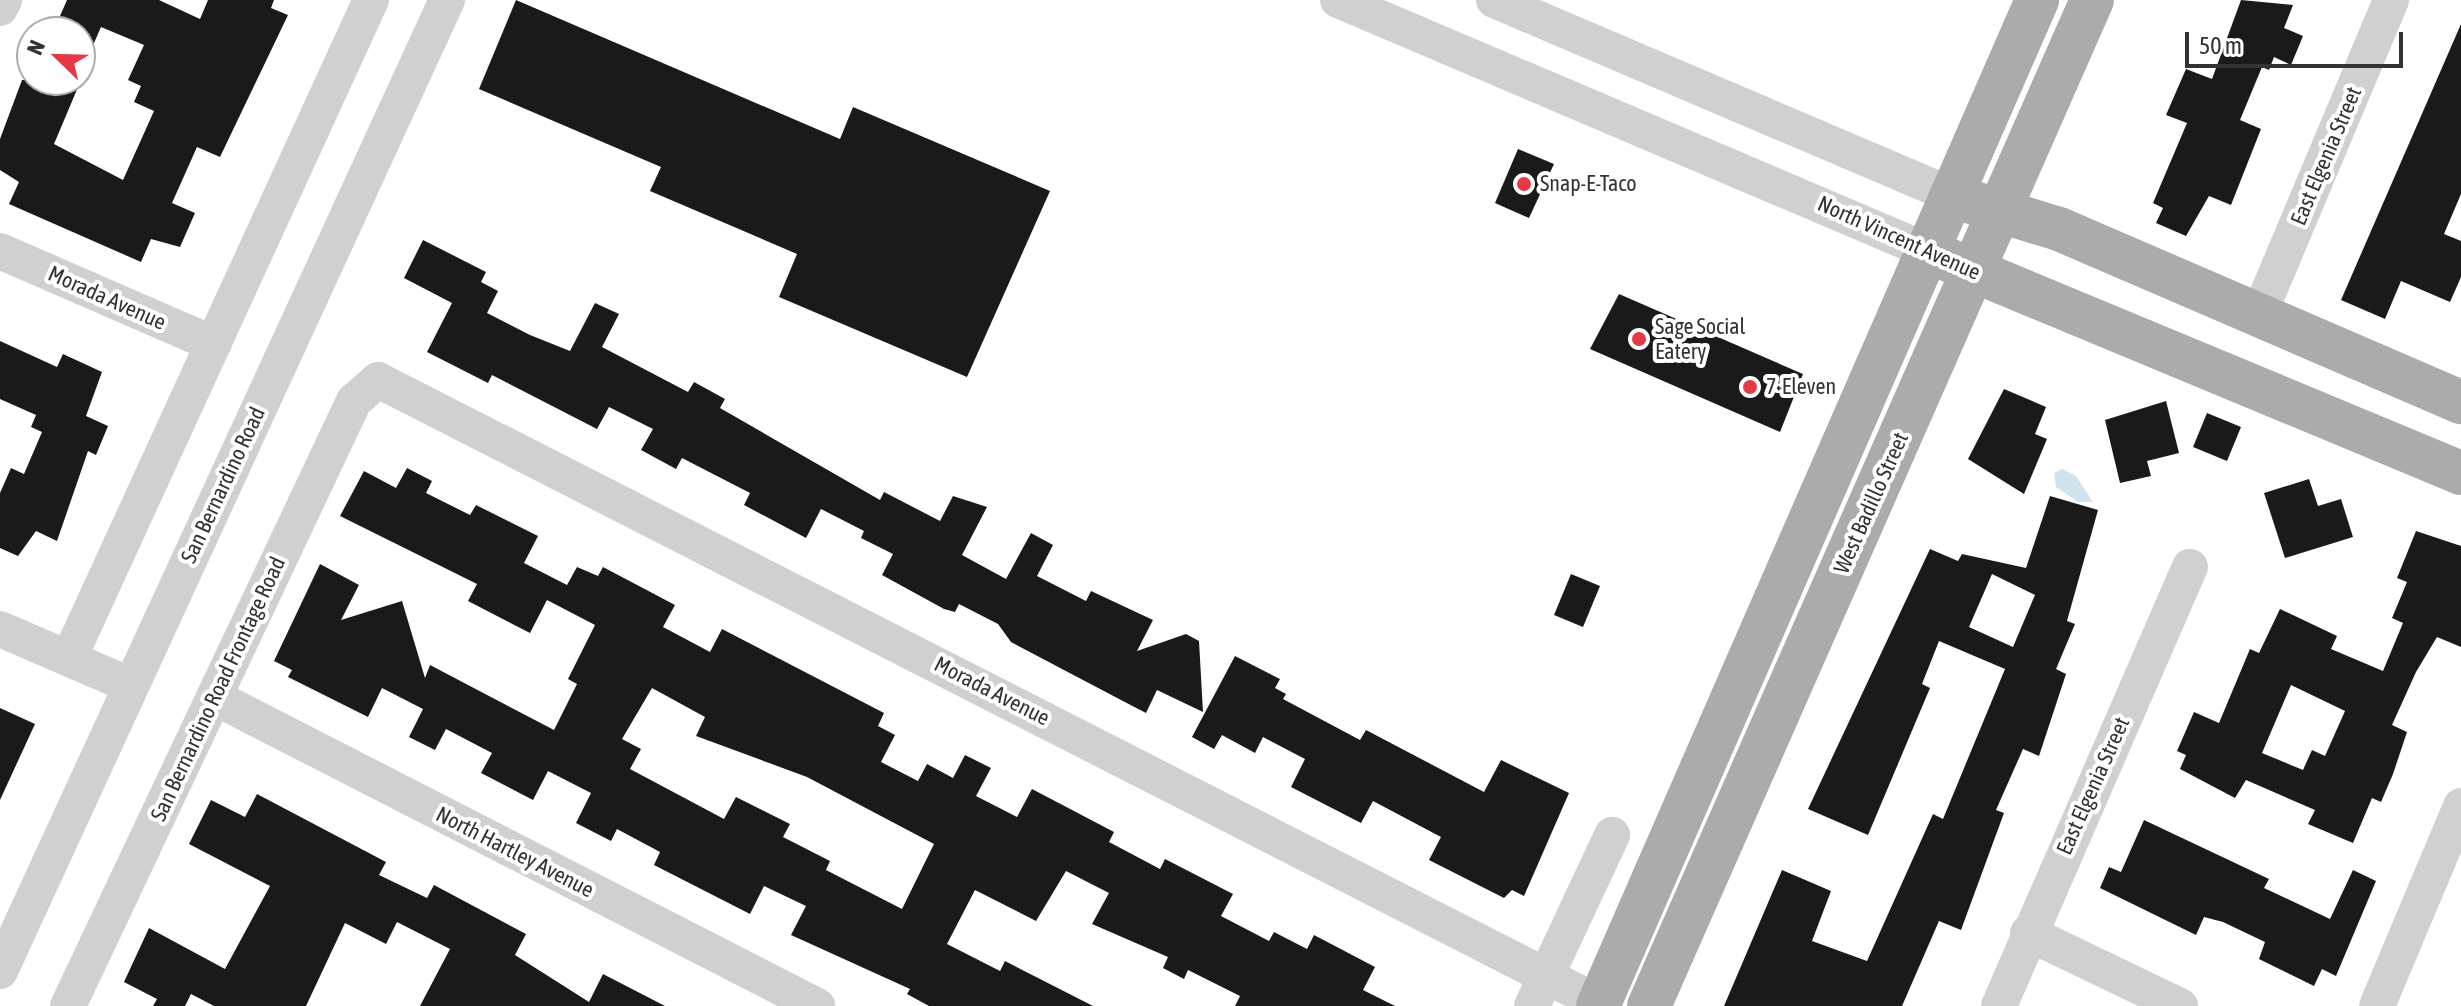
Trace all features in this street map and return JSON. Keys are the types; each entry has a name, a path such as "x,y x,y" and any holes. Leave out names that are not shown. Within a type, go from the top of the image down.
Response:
{"main road":[{"path":"1601,1005 2037,0"},
{"name":"West Badillo Street","path":"1649,1006 2092,0"},
{"path":"1954,196 2260,312 2461,402"},
{"name":"North Vincent Avenue","path":"1928,251 2461,473"}],"street":[{"path":"0,8 4,0"},
{"path":"69,658 371,0"},
{"name":"San Bernardino Road","path":"0,971 447,0"},
{"name":"North Vincent Avenue","path":"1338,0 1928,251"},
{"path":"1494,0 1954,196"},
{"name":"East Elgenia Street","path":"2260,312 2391,0"},
{"name":"Morada Avenue","path":"0,251 214,344"},
{"name":"Morada Avenue","path":"378,380 1538,991 1601,1005"},
{"name":"San Bernardino Road Frontage Road","path":"68,1006 354,401 378,380"},
{"name":"East Elgenia Street","path":"1999,1006 2028,933 2190,567"},
{"path":"0,629 130,685"},
{"name":"North Hartley Avenue","path":"214,697 817,1006"},
{"path":"2377,1006 2456,818"},
{"path":"1538,991 1612,835"},
{"path":"2028,933 2180,1006"}],"water":[{"path":"2062,469 2076,476 2093,502 2078,502 2056,487 2054,473"}],"building":[{"path":"67,0 159,0 200,19 208,0 274,0 271,8 288,15 220,157 197,147 172,203 195,213 180,247 151,239 141,262 9,204 19,182 0,170 0,139 16,96 74,96 54,144 123,180 154,111 134,102 141,86 128,80 144,45 101,27 96,38 96,16 60,16"},
{"path":"516,0 840,139 853,107 1050,191 967,377 779,297 797,254 650,191 661,167 479,89"},
{"path":"2241,0 2293,5 2284,28 2303,36 2291,65 2274,57 2269,70 2262,67 2240,120 2261,129 2231,205 2209,196 2186,236 2156,223 2163,208 2153,203 2187,123 2166,115 2186,69 2212,79"},
{"path":"2461,24 2461,194 2444,234 2461,241 2461,277 2450,302 2401,281 2385,319 2341,300"},
{"name":"Snap-E-Taco","path":"1518,149 1554,164 1529,218 1495,203"},
{"path":"423,240 486,272 481,282 498,291 487,313 530,335 570,351 595,303 619,314 602,347 688,392 694,382 725,399 720,408 880,500 884,492 940,521 953,496 987,507 962,555 1006,579 1031,533 1053,545 1037,576 1086,601 1091,591 1153,620 1137,651 1186,634 1199,641 1203,712 1157,690 1146,713 1011,642 998,624 959,604 955,612 944,609 882,575 893,554 861,538 864,531 821,509 806,538 744,505 750,493 682,458 676,469 641,450 653,429 609,407 597,429 492,375 488,383 427,352 452,303 404,278"},
{"path":"1619,294 1803,374 1780,432 1590,349"},
{"path":"0,341 57,367 63,354 102,372 86,416 108,426 96,455 88,451 57,541 36,531 18,556 0,548 0,493 11,468 24,474 42,432 31,427 36,415 0,399"},
{"path":"2004,389 2046,407 2035,434 2047,439 2024,494 1968,459"},
{"path":"2166,401 2179,453 2147,461 2151,476 2120,483 2105,420"},
{"path":"2207,413 2241,427 2227,461 2193,447"},
{"path":"407,468 432,481 426,493 470,515 476,505 538,536 524,563 567,585 577,567 598,576 603,567 675,605 663,627 710,652 722,629 884,713 878,726 895,735 881,762 918,781 927,764 953,778 965,755 991,768 976,796 1017,817 1032,789 1114,832 1109,842 1160,869 1165,859 1233,894 1221,916 1269,941 1274,932 1307,949 1314,935 1375,967 1363,990 1395,1006 1235,1006 1240,996 1188,970 1184,979 1163,968 1168,957 1092,924 1109,893 1066,871 1036,921 975,890 947,944 1000,971 1005,961 1093,1006 929,1006 907,994 910,989 791,935 806,906 764,886 750,914 654,865 660,852 617,829 611,841 576,823 591,793 548,771 533,800 481,773 492,753 446,729 435,750 409,737 423,709 382,688 368,717 288,677 292,670 274,661 320,564 359,585 341,620 402,601 425,678 430,665 554,730 577,684 568,679 595,625 547,600 530,633 468,601 477,584 340,516 364,471 396,488","holes":["652,688 705,717 696,736 807,777 934,844 902,909 826,870 830,861 783,837 790,824 736,797 724,819 630,769 641,749 622,739"]},
{"path":"2309,479 2318,506 2341,499 2353,537 2285,558 2264,493"},
{"path":"2050,496 2098,510 2067,621 2075,624 2056,669 2066,674 2039,756 2023,749 1996,810 2004,813 1961,930 1939,921 1902,1006 1724,1006 1782,870 1831,891 1812,941 1867,961 1933,814 1943,819 2005,669 1939,641 1922,684 1930,688 1868,835 1808,809 1930,549 1958,561 1962,554 2026,568","holes":["1992,574 2035,595 2013,647 1969,627"]},
{"path":"2416,531 2461,546 2461,647 2437,637 2416,672 2392,725 2407,732 2393,774 2381,802 2372,798 2353,843 2308,824 2315,810 2246,780 2235,798 2180,769 2186,755 2177,751 2194,712 2219,723 2250,649 2259,653 2280,609 2337,636 2331,649 2383,671 2403,623 2392,618 2407,582 2397,578","holes":["2291,685 2345,711 2325,756 2312,750 2303,770 2262,753"]},
{"path":"1571,574 1600,586 1583,627 1554,615"},
{"path":"1235,656 1280,679 1275,688 1286,694 1283,699 1360,740 1366,730 1484,792 1501,760 1569,793 1524,896 1512,890 1504,898 1429,860 1441,837 1373,801 1361,823 1291,787 1305,759 1263,737 1255,753 1222,735 1214,749 1192,737"},
{"path":"0,708 35,724 0,800"},
{"path":"257,794 386,862 379,875 427,898 434,885 526,934 515,955 589,1002 603,974 665,1006 420,1006 450,949 397,922 386,944 345,923 306,1006 214,1006 191,994 185,1006 153,1006 157,999 124,982 149,928 225,969 270,886 189,844 211,800 245,817"},
{"path":"2144,820 2269,879 2264,888 2330,919 2353,870 2376,881 2336,976 2322,969 2314,986 2259,959 2265,942 2223,922 2204,917 2196,935 2100,888 2109,867 2121,872"}],"place":[{"name":"Snap-E-Taco","path":"1524,184"},
{"name":"Sage Social Eatery","path":"1639,339"},
{"name":"7-Eleven","path":"1750,387"}]}
